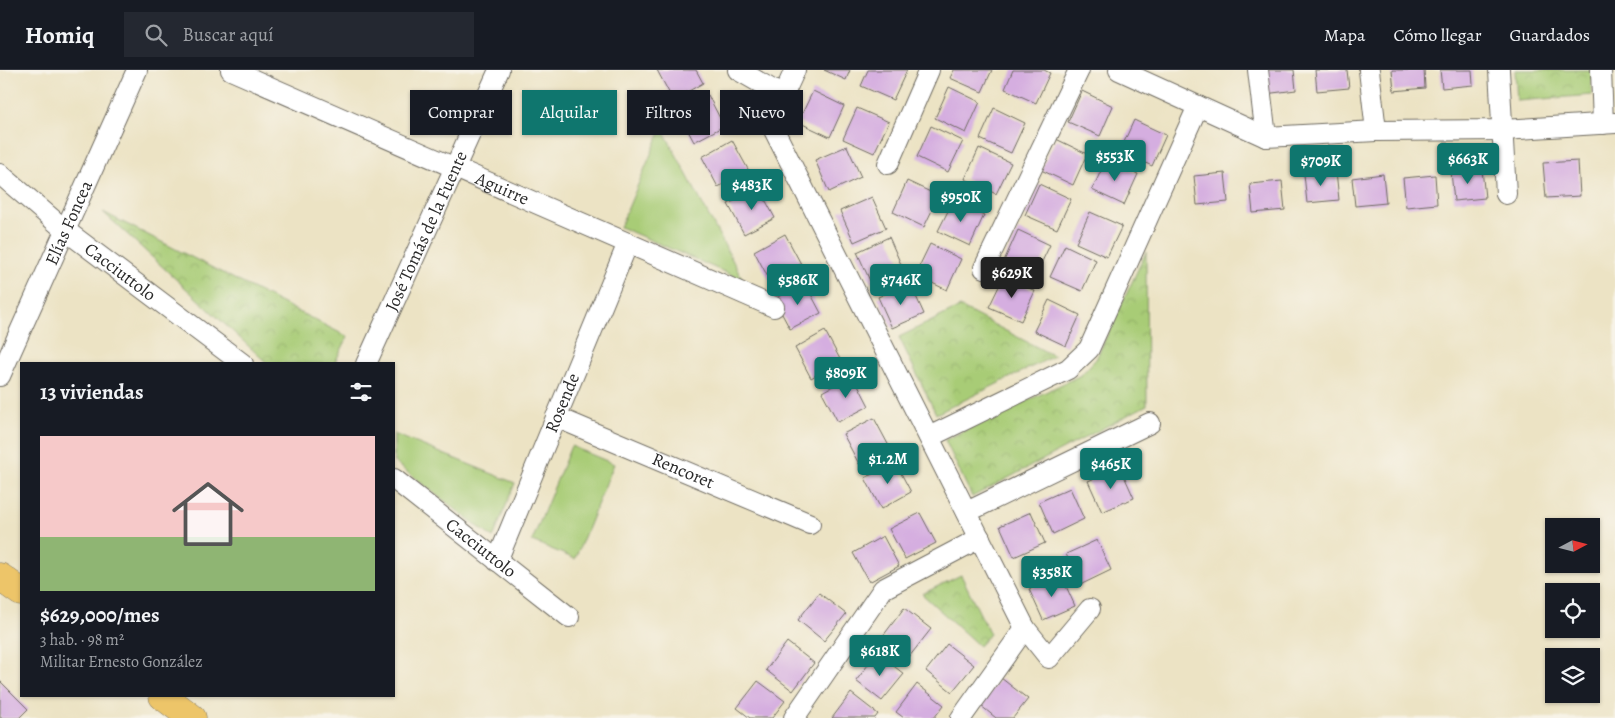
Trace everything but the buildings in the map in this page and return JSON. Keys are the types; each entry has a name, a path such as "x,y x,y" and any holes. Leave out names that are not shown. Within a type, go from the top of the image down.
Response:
{"main road":[{"path":"0,577 20,591"},
{"path":"164,697 192,718"}],"street":[{"name":"Elías Foncea","path":"0,376 137,70"},
{"name":"Aguirre","path":"231,70 774,308"},
{"name":"José Tomás de la Fuente","path":"367,362 499,70"},
{"path":"738,70 773,90"},
{"path":"786,90 795,70"},
{"path":"888,164 929,70"},
{"path":"984,268 1078,70"},
{"path":"1119,70 1266,137 1376,131 1502,130 1609,124 1601,70"},
{"path":"1258,70 1266,137"},
{"path":"1369,70 1376,131"},
{"path":"1498,70 1506,194"},
{"path":"929,437 1068,369 1089,349 1198,106"},
{"path":"777,135 1025,628 1049,658 1090,610"},
{"name":"Cacciuttolo","path":"0,174 65,230 240,362"},
{"name":"Rosende","path":"497,561 628,243"},
{"name":"Rencoret","path":"556,417 810,524"},
{"path":"967,512 1150,423"},
{"name":"Cacciuttolo","path":"395,480 569,617"},
{"path":"794,718 883,589 980,538"},
{"path":"961,718 1025,628"}],"green space":[{"path":"1515,70 1591,70 1592,95 1517,101"},
{"path":"659,135 666,135 743,280 620,227"},
{"path":"103,212 348,337 335,362 266,362"},
{"path":"1146,252 1147,405 972,497 945,440 1081,375 1096,359"},
{"path":"960,307 1054,356 936,414 899,337"},
{"path":"395,434 515,483 493,538 395,463"},
{"path":"571,446 614,464 575,559 532,541"},
{"path":"961,575 990,634 979,646 922,594"}]}
